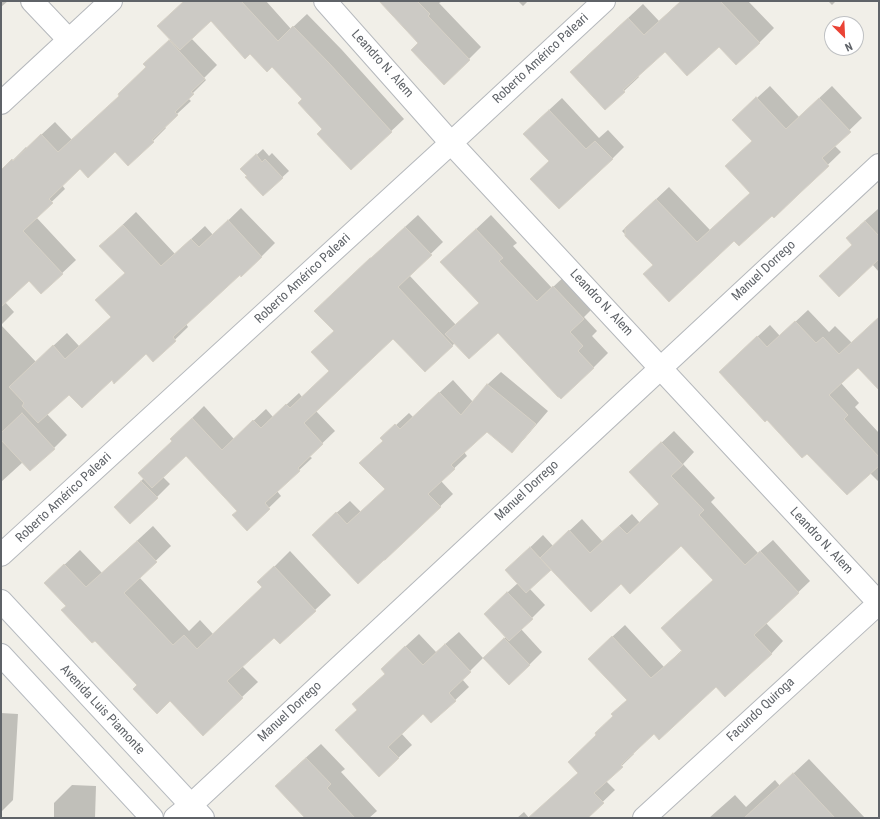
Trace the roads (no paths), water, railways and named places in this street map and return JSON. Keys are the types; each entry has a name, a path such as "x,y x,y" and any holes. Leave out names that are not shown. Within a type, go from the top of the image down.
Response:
{"street":[{"path":"32,1 69,40"},
{"path":"1,103 111,1"},
{"name":"Leandro N. Alem","path":"325,1 451,142 879,603"},
{"name":"Roberto Américo Paleari","path":"1,556 604,1"},
{"name":"Manuel Dorrego","path":"189,814 660,367 879,165"},
{"name":"Facundo Quiroga","path":"644,818 879,603"},
{"name":"Avenida Luis Piamonte","path":"2,605 189,814"},
{"path":"1,655 152,818"}]}
